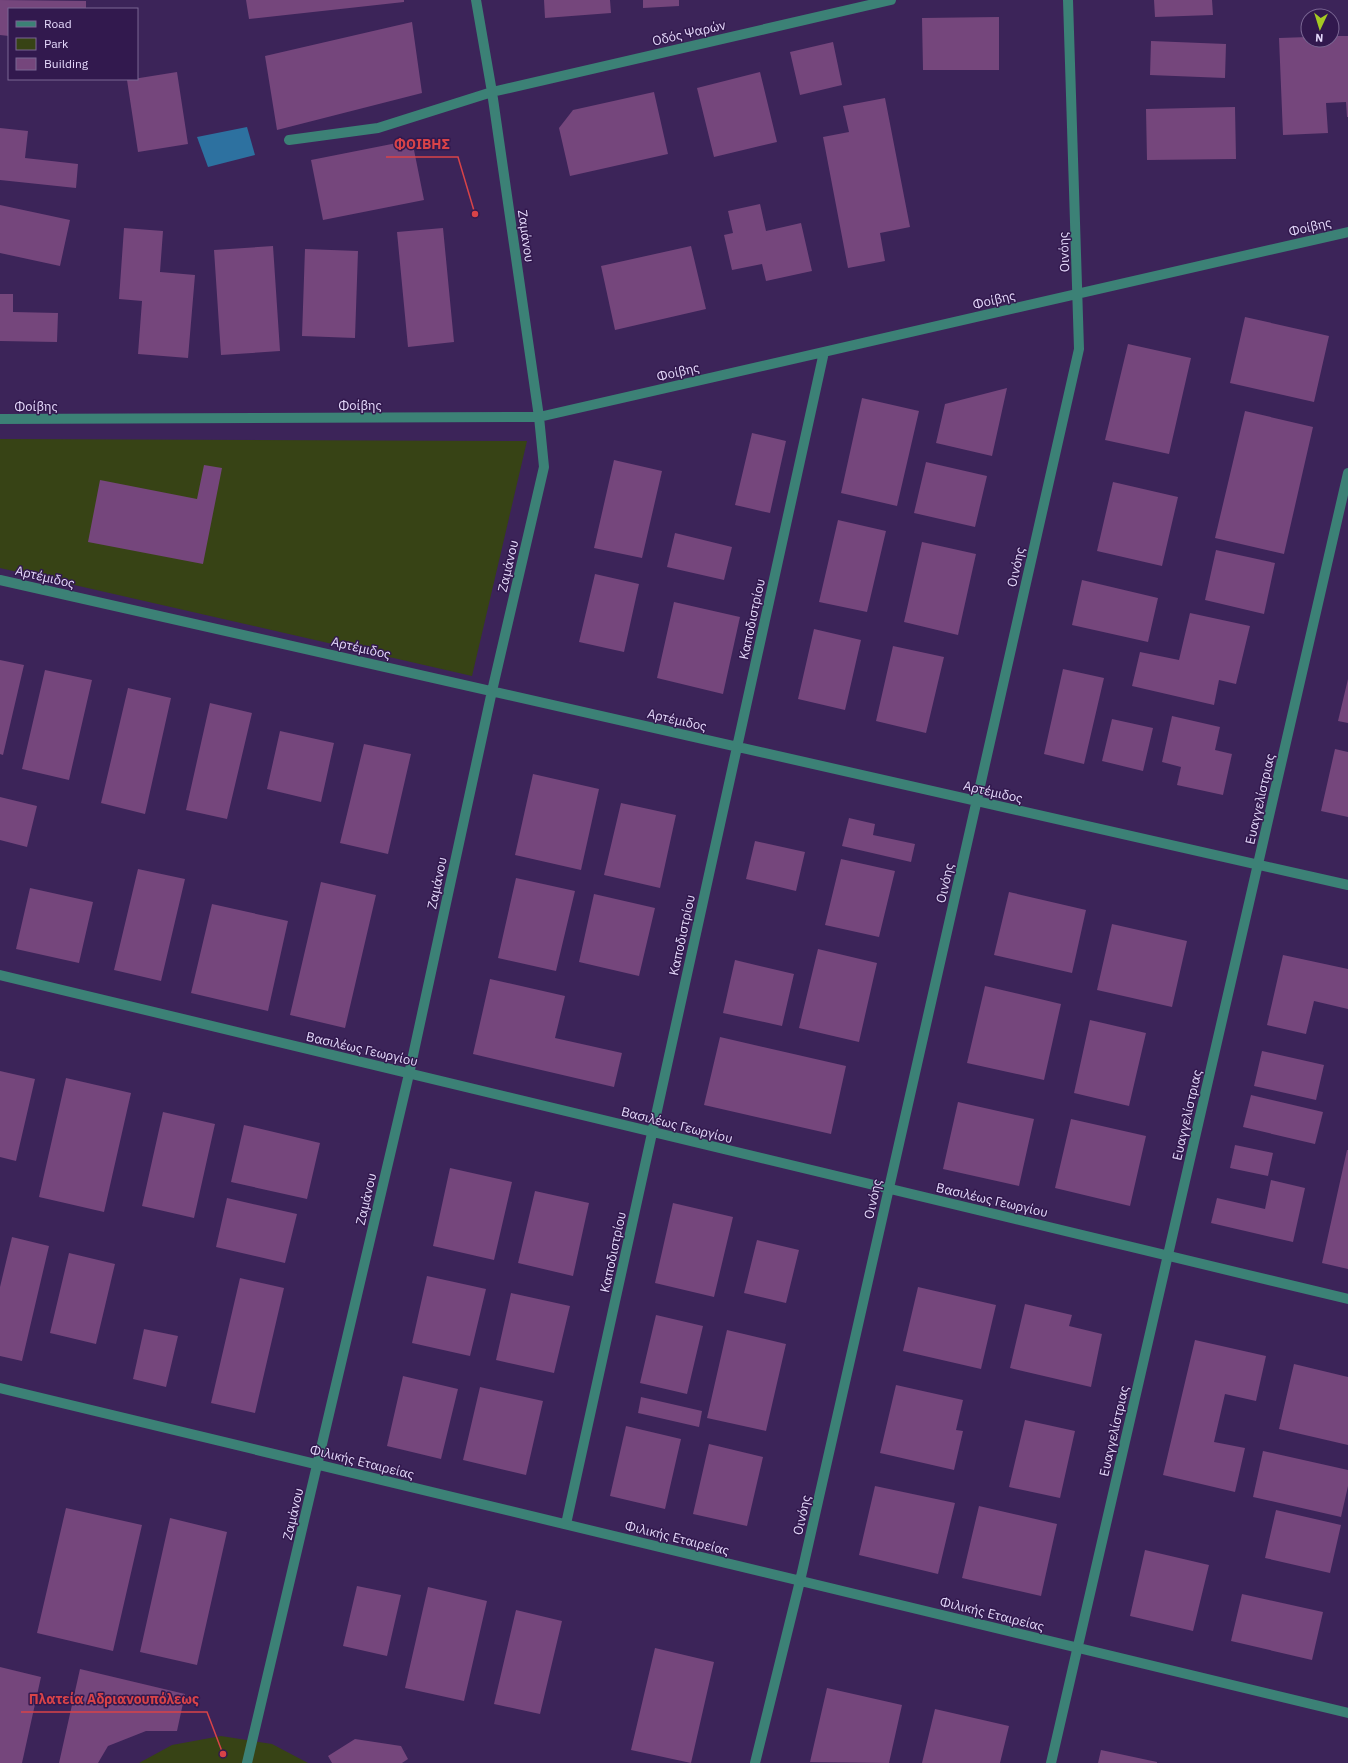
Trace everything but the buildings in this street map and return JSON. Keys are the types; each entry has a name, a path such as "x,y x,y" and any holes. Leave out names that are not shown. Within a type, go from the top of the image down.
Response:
{"street":[{"name":"Ζαμάνου","path":"247,1763 409,1074 492,691 544,467 492,92 476,0"},
{"name":"Οδóς Ψαρών","path":"289,140 378,128 492,92 891,0"},
{"name":"Οινόης","path":"755,1763 800,1581 1079,349 1068,0"},
{"name":"Φοίβης","path":"0,419 538,418 1348,232"},
{"name":"Καποδιστρίου","path":"566,1524 824,352"},
{"name":"Ευαγγελίστριας","path":"1051,1763 1348,473"},
{"name":"Αρτέμιδος","path":"0,580 1348,886"},
{"name":"Βασιλέως Γεωργίου","path":"0,975 1348,1299"},
{"name":"Φιλικής Εταιρείας","path":"0,1388 1348,1713"}],"green space":[{"path":"0,439 527,441 472,676 0,568"},
{"path":"221,1736 272,1744 308,1763 139,1763 172,1745"}],"water":[{"path":"247,127 255,155 208,167 197,137"}],"place":[{"name":"ΦΟΙΒΗΣ","path":"475,214"},
{"name":"Πλατεία Αδριανουπόλεως","path":"223,1754"}]}
